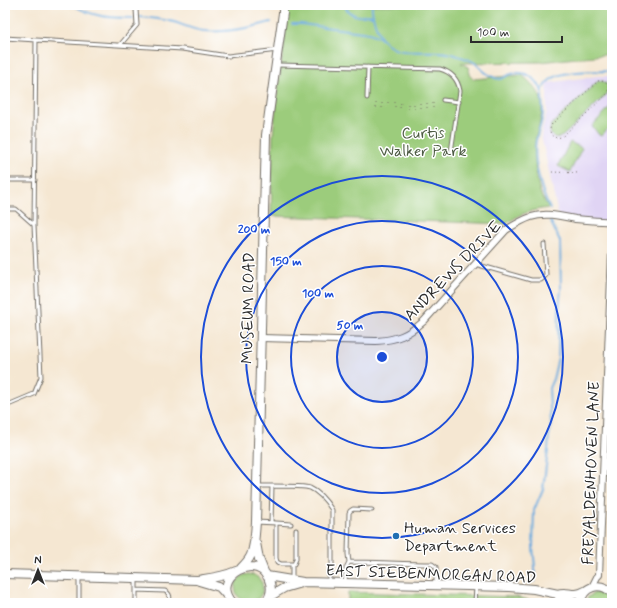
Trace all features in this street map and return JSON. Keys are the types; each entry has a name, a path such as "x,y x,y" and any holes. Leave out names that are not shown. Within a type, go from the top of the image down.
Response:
{"street":[{"name":"MUSEUM ROAD","path":"232,601 228,594 228,581 231,575 248,561 255,540 266,135 284,13 283,5"},
{"name":"ANDREWS DRIVE","path":"261,338 376,342 400,337 413,330 424,321 506,230 521,221 533,216 544,215 555,215 593,221 612,219"},
{"name":"FREYALDENHOVEN LANE","path":"610,592 599,576 612,252"},
{"name":"MUSEUM ROAD","path":"255,540 259,559 270,585 267,600"},
{"name":"EAST SIEBENMORGAN ROAD","path":"239,569 254,567 266,575 303,582 509,587 574,595 599,586 610,592"},
{"path":"5,574 197,580 219,577 230,574 239,569"},
{"name":"FREYALDENHOVEN LANE","path":"589,589 599,576"},
{"path":"197,580 219,587 232,601"},
{"name":"EAST SIEBENMORGAN ROAD","path":"267,600 284,588 303,582"},
{"path":"580,603 582,597 589,589"},
{"name":"EAST SIEBENMORGAN ROAD","path":"558,594 559,597 576,603"}],"lane":[{"path":"120,45 137,25 136,9"},
{"path":"5,38 182,49 228,56 278,50"},
{"path":"5,405 34,394 40,378 34,225 36,40"},
{"path":"276,65 444,70 452,74 460,91 451,152"},
{"path":"367,98 368,68"},
{"path":"443,100 459,102"},
{"path":"5,180 35,180"},
{"path":"5,209 16,209 34,225"},
{"path":"612,209 612,219"},
{"path":"475,264 531,280 541,280 546,275 544,244"},
{"path":"257,486 309,487 327,503 332,510 332,568 329,576 329,582"},
{"path":"271,522 272,486"},
{"path":"345,583 346,568 349,562 349,513 353,510 372,510"},
{"path":"256,522 291,524"},
{"path":"276,523 276,562 281,564 292,564"},
{"path":"292,580 292,564 294,564 296,559 296,530"},
{"path":"349,562 432,564 436,568 436,585"},
{"path":"79,576 79,603"},
{"path":"136,578 136,603"},
{"path":"475,603 476,586"},
{"path":"136,590 165,591 170,595 170,603"}],"path":[{"path":"601,81 608,84 608,93 561,137 554,137 551,134 550,127 552,124 598,82 601,81"},
{"path":"608,93 612,94"},
{"path":"376,102 376,108"},
{"path":"382,102 382,108"},
{"path":"388,102 388,108"},
{"path":"394,102 394,108"},
{"path":"400,102 400,108"},
{"path":"408,103 408,108"},
{"path":"414,103 414,109"},
{"path":"420,103 420,109"},
{"path":"427,103 427,109"},
{"path":"433,103 433,109"},
{"path":"552,172 579,173"}],"shaded area":[{"path":"597,76 612,76 612,228 559,219 541,135 547,110 547,83"}],"green space":[{"name":"Curtis Walker Park","path":"288,5 612,5 612,54 541,62 461,63 468,67 473,79 522,75 538,92 541,99 542,110 535,142 535,162 540,192 549,208 526,213 506,224 271,216 273,134"},
{"path":"598,81 603,81 607,84 607,94 564,135 557,138 552,136 550,128 552,124"},
{"path":"612,102 612,125 601,136 592,126 609,108"},
{"path":"570,142 582,148 570,172 558,166"},
{"path":"249,574 259,578 263,588 259,598 249,602 239,598 235,588 239,578"},
{"path":"348,592 516,597 543,603 348,603"},
{"path":"594,593 604,595 609,603 586,603 588,597"}],"waterway":[{"path":"73,5 87,12 102,16 133,18"},
{"path":"344,5 347,10 354,15 372,16"},
{"path":"372,5 372,13 376,26 382,39 390,46 399,50 410,52 444,52 455,55 473,62 492,77 500,79 515,73 525,74 536,81 542,92"},
{"path":"140,17 166,20 196,30 204,31 238,30 271,22"},
{"path":"292,24 370,33 381,38"},
{"path":"550,209 541,185 535,149 543,114 542,92 546,84 556,76 580,72 612,71"},
{"path":"535,582 533,548 534,510 543,489 548,450 551,424 549,388 553,379 558,358 561,289 560,241 550,220"}],"place":[{"name":"Human Services Department","path":"396,536"}]}
